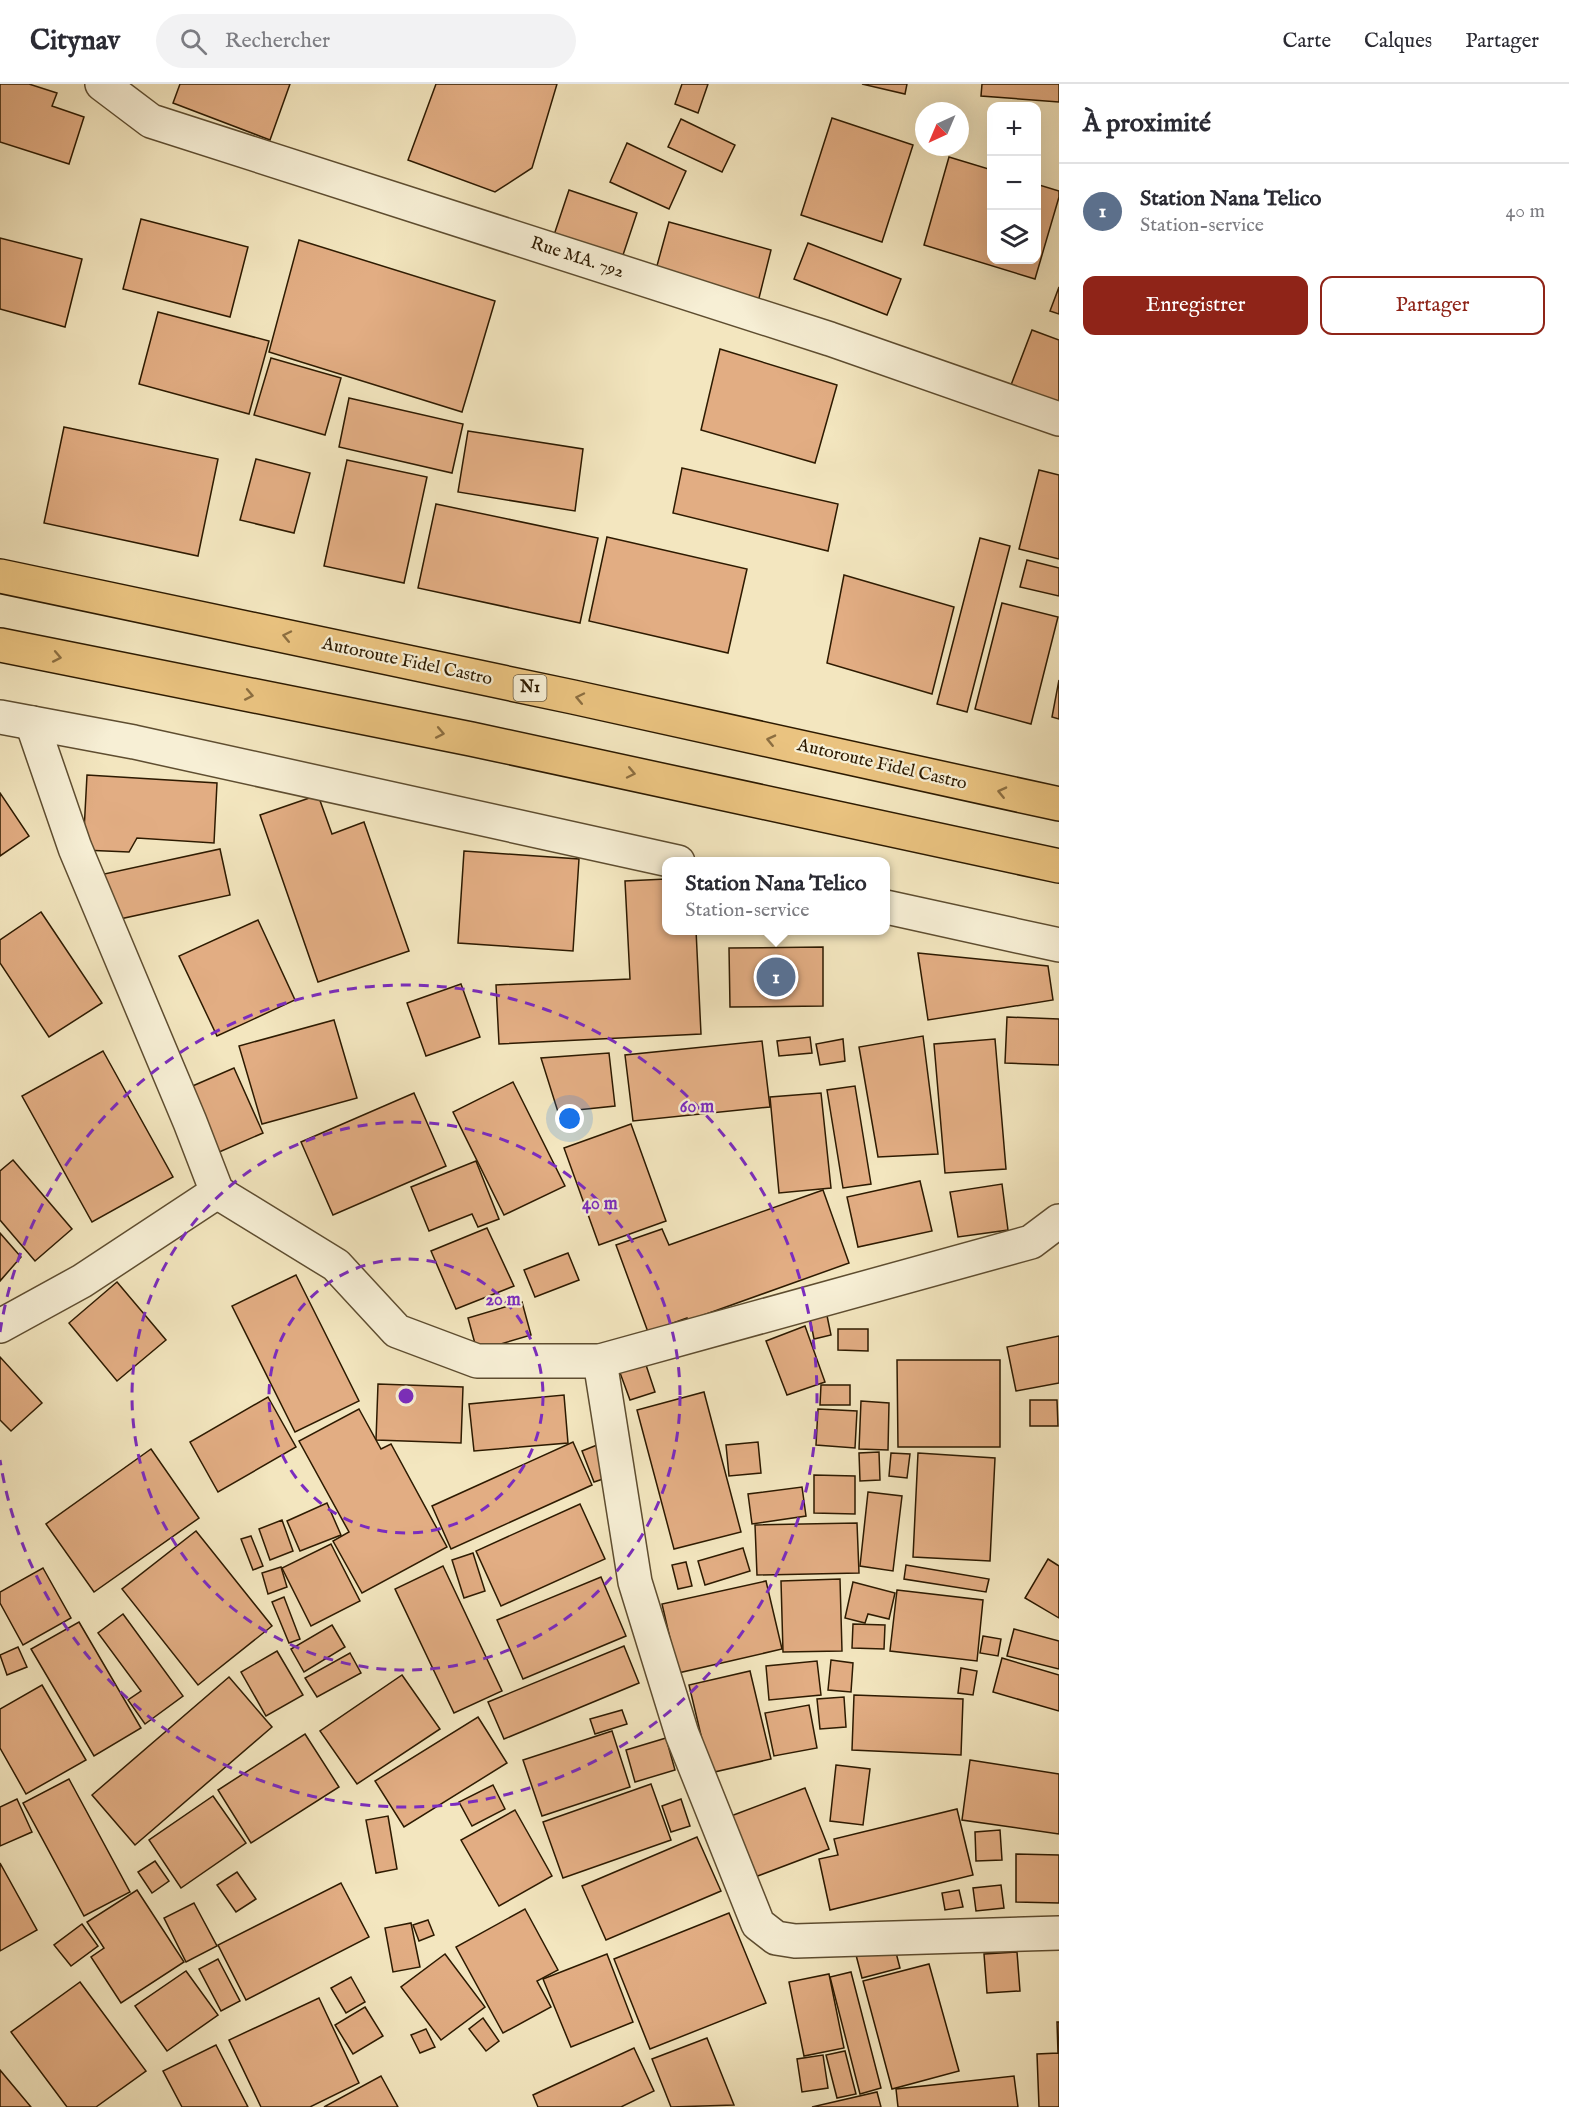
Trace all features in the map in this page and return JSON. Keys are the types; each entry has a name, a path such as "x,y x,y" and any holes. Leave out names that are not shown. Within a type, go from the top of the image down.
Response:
{"highway":[{"name":"Autoroute Fidel Castro","path":"0,576 561,694 1059,804"},
{"path":"0,645 471,739 1059,866"}],"street":[{"name":"Rue MA. 792","path":"102,84 151,121 830,339 1059,418"},
{"path":"0,717 134,742 662,858"},
{"path":"33,723 75,848 217,1192 336,1265 397,1331 477,1361 600,1361 1031,1242 1059,1221"},
{"path":"890,908 1059,945"},
{"path":"0,1326 82,1281 217,1192"},
{"path":"600,1361 635,1582 682,1734 758,1924 776,1938 795,1941 1059,1933"}],"building":[{"path":"0,84 29,84 57,93 52,106 84,117 69,164 0,142"},
{"path":"180,84 290,84 270,140 173,103"},
{"path":"436,84 557,84 532,168 495,192 408,160"},
{"path":"682,84 708,84 698,113 675,104"},
{"path":"862,84 907,84 905,94"},
{"path":"982,84 1059,84 1059,102 981,96"},
{"path":"832,118 913,145 882,242 801,215"},
{"path":"681,119 735,145 722,172 668,147"},
{"path":"627,143 686,171 669,209 610,182"},
{"path":"949,157 987,168 987,264 1039,264 1035,279 924,245"},
{"path":"1041,186 1059,191 1041,258"},
{"path":"569,190 637,213 621,261 553,238"},
{"path":"141,219 248,247 230,317 123,289"},
{"path":"669,222 771,250 758,302 655,273"},
{"path":"0,238 82,259 65,327 0,309"},
{"path":"299,240 495,301 462,412 269,352"},
{"path":"808,243 901,279 887,315 794,279"},
{"path":"1059,287 1059,314 1050,311"},
{"path":"158,312 269,341 249,414 139,384"},
{"path":"1032,330 1059,340 1059,403 1011,385"},
{"path":"720,349 837,385 815,463 701,430"},
{"path":"271,358 341,378 325,435 254,415"},
{"path":"349,398 463,424 452,473 339,447"},
{"path":"64,427 218,459 198,556 44,523"},
{"path":"468,431 583,449 575,511 458,492"},
{"path":"256,459 310,473 294,533 240,520"},
{"path":"347,460 427,477 404,583 324,566"},
{"path":"682,468 838,504 828,551 673,513"},
{"path":"1039,470 1059,475 1059,559 1019,549"},
{"path":"436,504 598,538 580,623 418,588"},
{"path":"607,537 747,569 728,653 589,621"},
{"path":"980,538 1010,546 967,712 937,704"},
{"path":"1027,560 1059,568 1059,596 1020,587"},
{"path":"844,575 954,607 932,694 827,663"},
{"path":"1002,603 1058,617 1031,724 975,709"},
{"path":"1059,680 1059,719 1052,717"},
{"path":"87,775 217,783 214,843 137,838 129,852 83,850"},
{"path":"0,793 29,836 0,856"},
{"path":"318,795 332,834 364,822 409,951 318,982 260,815"},
{"path":"220,849 230,895 106,922 95,876"},
{"path":"464,851 579,859 573,951 458,943"},
{"path":"662,879 662,935 696,935 701,1034 499,1044 496,985 630,979 625,881"},
{"path":"41,912 102,1003 49,1037 0,963 0,940"},
{"path":"258,920 295,1000 217,1036 179,956"},
{"path":"823,947 823,1006 730,1007 729,948"},
{"path":"918,953 1048,966 1053,1000 928,1020"},
{"path":"461,984 480,1037 426,1056 407,1003"},
{"path":"1007,1017 1059,1019 1059,1065 1005,1063"},
{"path":"334,1020 357,1098 262,1124 239,1046"},
{"path":"923,1036 938,1154 878,1157 859,1047"},
{"path":"810,1037 812,1053 779,1056 777,1041"},
{"path":"843,1039 845,1061 820,1065 816,1044"},
{"path":"995,1039 1006,1169 945,1173 934,1044"},
{"path":"762,1041 770,1107 633,1121 625,1055"},
{"path":"103,1051 173,1177 92,1222 22,1096"},
{"path":"609,1053 615,1106 558,1112 541,1058"},
{"path":"234,1068 263,1133 217,1153 188,1088"},
{"path":"513,1082 565,1186 504,1215 453,1112"},
{"path":"855,1086 871,1184 843,1188 827,1090"},
{"path":"414,1093 446,1166 333,1215 301,1142"},
{"path":"821,1093 831,1188 779,1193 770,1097"},
{"path":"631,1124 666,1221 599,1245 564,1148"},
{"path":"13,1160 72,1229 35,1261 0,1220 0,1171"},
{"path":"476,1161 499,1219 478,1227 472,1214 429,1231 411,1187"},
{"path":"920,1181 932,1231 858,1247 847,1197"},
{"path":"1002,1184 1008,1230 958,1237 950,1192"},
{"path":"823,1190 849,1263 688,1321 687,1318 648,1332 616,1245 662,1229 669,1245"},
{"path":"487,1228 514,1286 456,1309 431,1251"},
{"path":"0,1233 21,1257 0,1281"},
{"path":"568,1253 579,1280 535,1297 524,1270"},
{"path":"296,1275 359,1401 295,1432 232,1306"},
{"path":"117,1282 166,1340 117,1381 69,1323"},
{"path":"522,1302 531,1335 477,1351 468,1318"},
{"path":"825,1306 831,1335 814,1339 808,1309"},
{"path":"805,1326 825,1382 787,1395 766,1341"},
{"path":"838,1329 868,1329 868,1351 838,1350"},
{"path":"1059,1336 1059,1383 1016,1391 1007,1347"},
{"path":"0,1357 42,1403 11,1431 0,1420"},
{"path":"897,1360 1000,1360 1000,1447 898,1447"},
{"path":"645,1362 655,1392 630,1400 619,1370"},
{"path":"378,1384 463,1387 461,1443 376,1440"},
{"path":"821,1385 850,1385 850,1405 820,1405"},
{"path":"704,1392 741,1532 674,1549 637,1410"},
{"path":"564,1395 568,1443 474,1451 469,1404"},
{"path":"268,1397 296,1447 218,1492 190,1442"},
{"path":"1030,1400 1057,1400 1058,1426 1030,1426"},
{"path":"861,1401 889,1403 888,1450 859,1449"},
{"path":"359,1409 381,1449 391,1444 447,1547 362,1593 333,1541 349,1532 299,1441"},
{"path":"818,1409 857,1411 855,1448 816,1445"},
{"path":"573,1442 592,1485 451,1549 432,1506"},
{"path":"758,1442 761,1473 729,1476 726,1445"},
{"path":"597,1445 609,1477 594,1482 582,1451"},
{"path":"151,1449 199,1518 94,1592 46,1524"},
{"path":"879,1452 880,1480 860,1481 859,1453"},
{"path":"891,1453 910,1454 907,1478 889,1476"},
{"path":"918,1453 995,1458 990,1561 913,1557"},
{"path":"814,1475 855,1476 855,1514 814,1513"},
{"path":"802,1487 806,1516 752,1524 748,1494"},
{"path":"868,1492 902,1496 893,1571 860,1566"},
{"path":"327,1503 341,1535 300,1551 287,1521"},
{"path":"580,1504 605,1559 501,1606 476,1551"},
{"path":"282,1520 293,1551 270,1560 259,1529"},
{"path":"857,1523 859,1573 757,1575 755,1525"},
{"path":"196,1531 272,1626 198,1685 122,1589"},
{"path":"251,1536 263,1566 253,1570 241,1539"},
{"path":"331,1544 360,1601 311,1626 282,1568"},
{"path":"743,1548 750,1571 705,1585 698,1561"},
{"path":"473,1553 485,1591 464,1598 452,1560"},
{"path":"1048,1559 1059,1566 1059,1618 1025,1598"},
{"path":"686,1562 692,1586 678,1589 672,1565"},
{"path":"906,1565 989,1579 986,1592 904,1579"},
{"path":"443,1566 502,1691 454,1713 395,1589"},
{"path":"281,1567 287,1587 268,1594 262,1573"},
{"path":"43,1568 71,1618 23,1645 0,1603 0,1592"},
{"path":"601,1577 626,1636 523,1679 497,1620"},
{"path":"840,1579 842,1651 783,1652 781,1581"},
{"path":"766,1581 782,1649 678,1673 662,1604"},
{"path":"853,1582 895,1593 889,1619 868,1614 865,1623 845,1618"},
{"path":"897,1590 983,1600 977,1661 890,1651"},
{"path":"284,1597 300,1639 289,1643 272,1602"},
{"path":"123,1614 183,1696 145,1724 128,1700 141,1691 98,1633"},
{"path":"79,1622 141,1728 94,1756 31,1649"},
{"path":"853,1624 885,1625 884,1649 852,1648"},
{"path":"332,1625 345,1647 304,1672 291,1649"},
{"path":"1014,1629 1059,1641 1059,1669 1007,1656"},
{"path":"983,1636 1001,1639 998,1656 980,1653"},
{"path":"624,1646 639,1683 504,1739 488,1702"},
{"path":"18,1647 27,1667 7,1675 0,1655"},
{"path":"277,1651 303,1695 266,1716 241,1672"},
{"path":"350,1653 361,1673 317,1697 305,1678"},
{"path":"1002,1658 1059,1675 1059,1711 993,1692"},
{"path":"831,1660 853,1663 851,1692 828,1690"},
{"path":"817,1661 821,1695 769,1700 766,1666"},
{"path":"961,1668 977,1671 973,1695 958,1693"},
{"path":"750,1671 771,1759 710,1773 689,1685"},
{"path":"402,1675 440,1729 357,1784 320,1731"},
{"path":"229,1677 272,1727 135,1845 92,1795"},
{"path":"42,1685 86,1760 26,1794 0,1748 0,1709"},
{"path":"854,1695 963,1699 961,1755 852,1750"},
{"path":"844,1697 846,1727 820,1729 817,1699"},
{"path":"809,1705 817,1748 774,1756 765,1713"},
{"path":"622,1710 627,1724 595,1734 590,1719"},
{"path":"478,1717 507,1763 404,1827 375,1781"},
{"path":"612,1731 630,1787 542,1816 523,1760"},
{"path":"305,1734 339,1787 251,1843 218,1790"},
{"path":"666,1738 675,1770 635,1782 626,1750"},
{"path":"970,1760 1059,1774 1059,1834 962,1820"},
{"path":"836,1765 870,1769 863,1825 830,1821"},
{"path":"69,1779 130,1892 84,1916 23,1803"},
{"path":"651,1784 671,1840 563,1878 543,1822"},
{"path":"493,1785 505,1809 472,1826 459,1802"},
{"path":"805,1788 829,1849 755,1877 731,1816"},
{"path":"213,1796 246,1843 181,1888 149,1840"},
{"path":"17,1799 32,1832 0,1846 0,1807"},
{"path":"681,1799 690,1826 671,1832 662,1806"},
{"path":"957,1809 973,1875 830,1910 819,1859 838,1855 834,1839"},
{"path":"515,1810 552,1876 499,1906 461,1840"},
{"path":"388,1816 397,1869 376,1873 366,1820"},
{"path":"1000,1830 1002,1860 976,1861 975,1832"},
{"path":"697,1837 721,1891 606,1940 582,1886"},
{"path":"1016,1854 1059,1855 1059,1903 1016,1902"},
{"path":"155,1861 169,1881 152,1893 138,1872"},
{"path":"0,1863 37,1930 0,1951"},
{"path":"237,1872 256,1899 236,1912 217,1885"},
{"path":"341,1883 369,1937 246,2000 218,1945"},
{"path":"1001,1885 1004,1908 976,1911 973,1888"},
{"path":"137,1890 184,1962 121,2003 91,1957 104,1948 87,1922"},
{"path":"959,1890 963,1907 945,1910 942,1893"},
{"path":"194,1903 217,1946 186,1962 164,1918"},
{"path":"525,1909 558,1970 537,1981 551,2007 503,2033 456,1947"},
{"path":"729,1913 766,2003 650,2049 614,1959"},
{"path":"428,1920 434,1935 419,1941 413,1925"},
{"path":"411,1923 420,1967 393,1972 385,1928"},
{"path":"82,1924 98,1946 71,1966 54,1945"},
{"path":"894,1945 900,1968 862,1978 856,1955"},
{"path":"1017,1952 1020,1991 987,1993 984,1954"},
{"path":"445,1954 485,2007 441,2040 401,1987"},
{"path":"607,1954 633,2022 571,2047 543,1979"},
{"path":"218,1959 240,2001 221,2011 199,1969"},
{"path":"929,1964 959,2071 892,2089 863,1981"},
{"path":"186,1971 218,2015 167,2051 135,2006"},
{"path":"851,1972 881,2088 860,2094 830,1977"},
{"path":"829,1974 844,2048 804,2056 789,1982"},
{"path":"351,1977 365,2002 346,2013 331,1988"},
{"path":"80,1982 146,2071 96,2107 67,2107 11,2032"},
{"path":"319,1998 359,2083 310,2107 261,2107 229,2040"},
{"path":"365,2007 383,2036 353,2054 335,2025"},
{"path":"483,2018 499,2041 486,2051 469,2029"},
{"path":"1057,2022 1059,2022 1059,2107 1039,2107 1037,2054 1058,2053"},
{"path":"426,2029 435,2047 420,2053 411,2035"},
{"path":"707,2038 734,2105 671,2107 652,2059"},
{"path":"216,2045 248,2107 182,2107 163,2071"},
{"path":"634,2048 654,2091 621,2107 538,2107 533,2095"},
{"path":"845,2051 856,2094 837,2098 826,2055"},
{"path":"823,2055 828,2088 802,2092 797,2059"},
{"path":"0,2070 31,2107 0,2107"},
{"path":"381,2076 398,2107 324,2107"},
{"path":"1014,2076 1018,2107 898,2107 896,2089"},
{"path":"877,2092 881,2107 812,2107"}],"place":[{"name":"Station Nana Telico","path":"776,977"}]}
